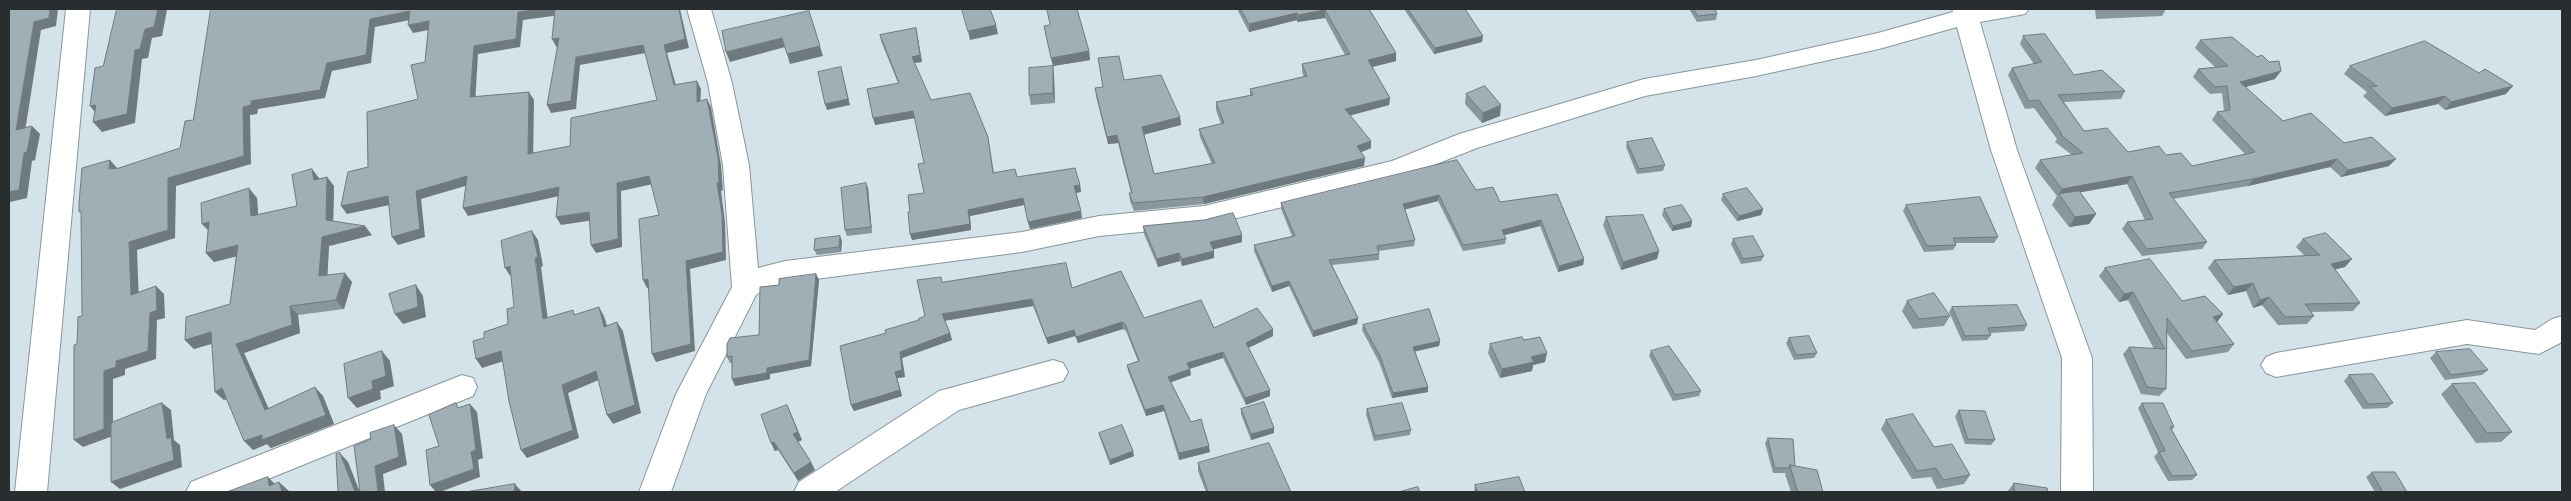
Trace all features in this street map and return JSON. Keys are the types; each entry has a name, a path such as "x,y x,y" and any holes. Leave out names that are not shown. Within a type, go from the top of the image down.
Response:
{"street":[{"path":"31,492 78,9"},
{"path":"699,9 720,83 736,166 746,288"},
{"path":"656,492 691,394 746,288 760,279 785,272 1022,242 1099,226 1204,216 1398,169 1468,141 1644,88 1756,68 1879,41 1965,12 2017,9"},
{"path":"1965,12 1969,32 2004,150 2077,358 2077,492"},
{"path":"2276,365 2467,332 2539,342 2562,326"},
{"path":"810,492 950,400 1053,372"},
{"path":"202,492 462,388"}],"building":[{"path":"9,9 50,9 49,18 34,22 16,130 32,126 27,152 24,153 19,190 9,192"},
{"path":"117,9 158,9 154,27 145,29 140,49 135,50 127,114 93,122 96,105 90,106 95,68 103,66"},
{"path":"211,9 540,9 518,12 516,39 474,46 470,97 529,92 528,154 570,146 571,118 657,100 643,45 576,57 571,101 547,105 559,38 552,39 555,9 679,9 685,39 664,45 674,85 697,81 697,102 707,99 718,157 719,182 717,183 722,214 723,252 686,261 691,344 652,354 648,279 643,280 639,219 659,215 649,176 617,183 618,239 591,245 589,212 556,217 559,187 463,208 467,176 416,191 420,229 392,237 388,196 341,206 348,172 368,167 367,112 418,99 411,65 425,62 429,21 408,25 410,11 370,19 366,55 327,63 320,90 251,101 251,105 243,107 244,156 168,178 168,230 129,242 131,295 156,286 157,310 150,313 148,351 116,361 116,367 104,371 104,429 74,440 74,345 77,344 78,317 82,316 81,211 79,212 79,203 82,168 110,160 109,169 119,168 180,148 185,121 193,120"},
{"path":"962,9 990,9 996,25 968,31"},
{"path":"1047,9 1077,9 1089,51 1051,58 1044,26 1050,25"},
{"path":"1241,9 1369,9 1396,53 1368,60 1390,98 1345,109 1371,141 1357,146 1365,158 1203,197 1133,203 1129,193 1132,193 1117,135 1107,137 1095,88 1103,87 1098,58 1119,56 1124,80 1161,75 1180,117 1142,127 1154,174 1215,163 1199,129 1224,123 1216,102 1253,95 1250,89 1307,76 1302,64 1350,54 1325,10 1298,15 1297,13 1249,24"},
{"path":"1408,9 1465,9 1483,36 1435,48"},
{"path":"1694,9 1715,9 1717,14 1698,16"},
{"path":"809,11 820,46 787,54 782,38 726,52 722,31"},
{"path":"916,28 920,55 912,57 931,100 970,93 988,137 993,173 1015,169 1017,177 1075,168 1080,185 1074,186 1081,211 1028,222 1023,198 968,210 970,224 910,234 908,195 924,193 918,164 924,163 913,111 873,118 867,89 899,83 880,35"},
{"path":"2045,34 2074,75 2102,70 2125,91 2058,95 2084,131 2107,128 2128,152 2159,146 2166,155 2181,153 2192,166 2255,152 2217,112 2230,110 2227,86 2215,87 2198,69 2228,66 2200,40 2232,37 2257,57 2262,55 2269,62 2279,61 2281,71 2240,82 2283,121 2311,113 2344,143 2372,137 2396,159 2348,170 2337,159 2253,179 2169,193 2207,242 2147,249 2127,222 2153,219 2132,176 2062,189 2040,160 2083,153 2060,134 2062,134 2039,100 2029,101 2012,68 2042,62 2023,36"},
{"path":"2425,41 2479,73 2485,69 2513,86 2451,102 2445,96 2392,108 2370,87 2377,86 2350,66"},
{"path":"1053,66 1053,93 1029,95 1029,68"},
{"path":"841,67 848,99 825,104 818,72"},
{"path":"1485,86 1501,105 1483,113 1466,94"},
{"path":"1652,138 1665,165 1639,169 1627,142"},
{"path":"1457,160 1476,190 1493,187 1500,202 1557,194 1584,259 1559,266 1541,220 1502,230 1506,239 1463,245 1439,195 1403,204 1415,240 1377,246 1379,254 1329,260 1358,318 1313,331 1289,281 1272,286 1254,245 1295,236 1281,203"},
{"path":"312,169 314,180 327,177 326,220 365,226 322,237 319,276 345,273 336,300 290,306 292,325 236,344 265,410 315,387 326,415 262,440 262,435 244,441 222,388 215,392 211,332 185,340 186,317 230,304 238,245 206,253 209,222 202,224 201,203 249,188 251,216 297,206 292,175"},
{"path":"866,183 871,227 845,230 841,188"},
{"path":"1747,188 1763,209 1739,216 1723,194"},
{"path":"2079,191 2096,214 2075,217 2059,194"},
{"path":"1980,197 1998,237 1953,238 1956,245 1927,246 1906,205"},
{"path":"1682,205 1692,221 1673,226 1664,209"},
{"path":"1233,213 1242,235 1210,242 1214,251 1182,259 1179,253 1157,259 1143,226 1204,220"},
{"path":"1643,215 1659,251 1623,262 1606,217"},
{"path":"532,231 538,257 535,258 543,319 573,310 574,315 599,307 604,327 617,322 635,405 607,415 596,371 562,385 573,430 521,450 509,401 501,351 476,359 473,341 484,338 484,332 508,324 507,309 514,307 510,266 505,268 501,241"},
{"path":"2326,233 2352,259 2331,264 2360,303 2305,304 2314,316 2285,317 2269,297 2260,300 2253,283 2234,287 2214,260 2320,255 2303,239"},
{"path":"840,236 839,247 814,250 815,239"},
{"path":"1753,236 1764,256 1743,259 1733,239"},
{"path":"2150,259 2182,301 2205,296 2223,314 2213,317 2234,344 2192,351 2167,318 2166,389 2147,387 2129,347 2165,349 2133,292 2124,294 2105,268"},
{"path":"1066,263 1072,288 1121,271 1144,318 1201,300 1214,328 1257,308 1273,329 1246,343 1270,390 1245,398 1223,352 1187,363 1190,369 1168,377 1191,422 1201,419 1209,446 1179,453 1163,405 1145,410 1127,365 1139,361 1125,324 1122,322 1076,337 1074,330 1046,338 1032,299 942,314 950,333 900,352 902,370 895,372 900,390 851,405 840,346 886,333 885,330 919,320 925,316 917,280 941,277 942,282"},
{"path":"816,274 809,360 767,368 767,373 732,379 732,356 727,357 727,344 730,338 759,335 760,287 779,285 779,279"},
{"path":"416,285 418,307 395,314 389,294"},
{"path":"1934,293 1950,316 1919,319 1907,301"},
{"path":"2017,305 2027,325 1988,328 1991,335 1965,336 1952,307"},
{"path":"1429,309 1440,341 1413,347 1428,387 1393,393 1380,356 1363,325"},
{"path":"1809,336 1817,353 1796,355 1789,338"},
{"path":"1522,337 1524,340 1540,337 1547,353 1531,357 1534,362 1502,369 1490,344"},
{"path":"1669,346 1701,391 1675,395 1651,351"},
{"path":"2470,349 2488,370 2451,375 2436,352"},
{"path":"382,351 386,376 372,381 373,389 348,398 344,364"},
{"path":"2373,374 2393,403 2368,404 2349,375"},
{"path":"2475,383 2512,432 2487,433 2452,384"},
{"path":"1264,402 1274,428 1251,434 1241,409"},
{"path":"162,403 167,439 171,437 174,460 111,482 111,423"},
{"path":"456,403 458,408 470,404 476,450 471,452 474,469 430,485 426,450 439,446 429,415"},
{"path":"1402,403 1411,430 1375,436 1367,409"},
{"path":"2142,403 2163,403 2174,427 2170,427 2197,475 2172,476 2159,452 2165,451"},
{"path":"787,405 798,432 793,434 811,462 794,473 774,442 771,443 761,415"},
{"path":"1959,410 1985,411 1995,440 1968,439"},
{"path":"1913,414 1934,447 1952,444 1970,475 1943,480 1936,468 1917,471 1886,420"},
{"path":"394,425 399,457 375,466 378,492 360,492 354,446 371,439 370,433"},
{"path":"1122,425 1133,451 1110,460 1099,433"},
{"path":"1768,438 1793,439 1795,466 1775,468"},
{"path":"1269,443 1291,492 1208,492 1198,463"},
{"path":"340,453 355,492 338,492 336,454"},
{"path":"1790,465 1817,470 1823,492 1798,492"},
{"path":"2372,472 2395,472 2407,492 2383,492"},
{"path":"268,477 269,486 279,482 282,492 227,492"},
{"path":"1519,477 1525,492 1478,492 1475,485"},
{"path":"2014,483 2047,488 2048,492 2015,492"},
{"path":"515,484 514,492 466,492"},
{"path":"1418,487 1420,492 1399,492"}]}
